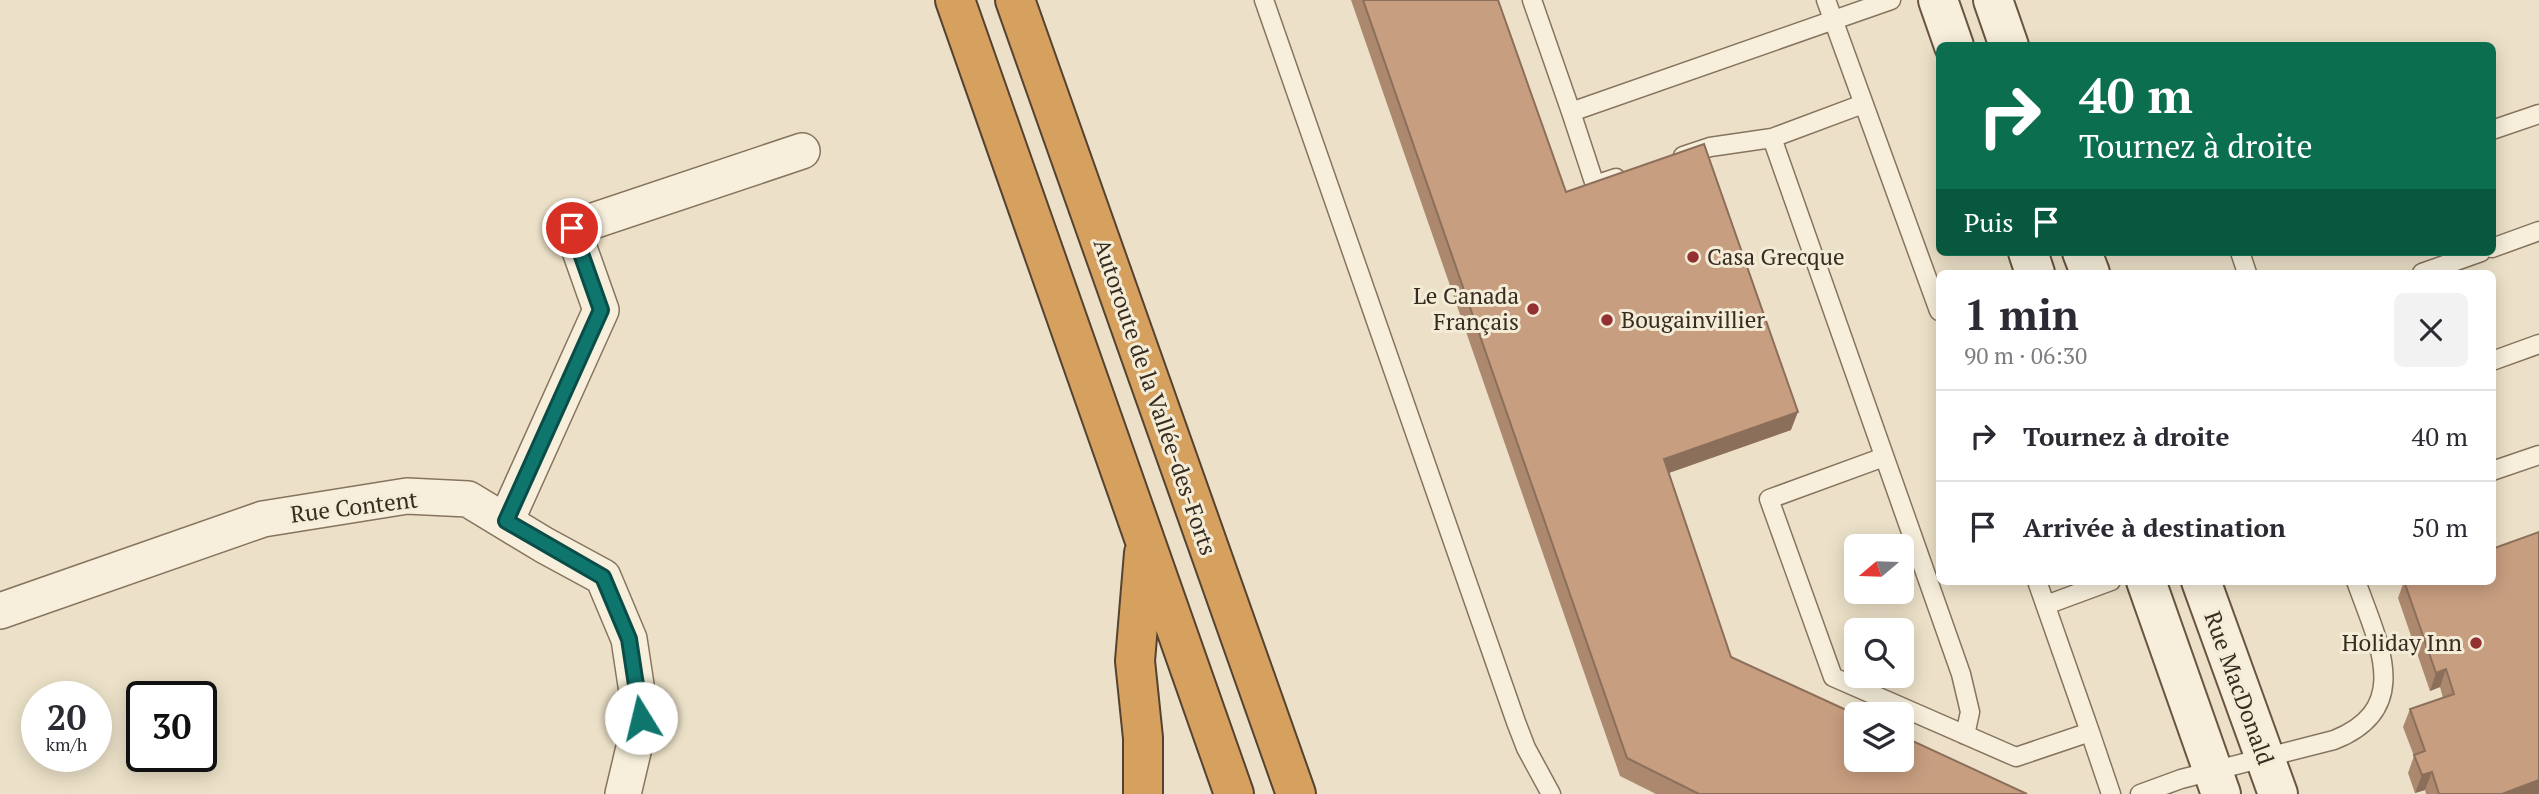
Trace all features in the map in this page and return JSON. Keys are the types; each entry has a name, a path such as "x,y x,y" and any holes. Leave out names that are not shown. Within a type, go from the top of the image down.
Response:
{"highway":[{"path":"955,0 1234,794"},
{"name":"Autoroute de la Vallée-des-Forts","path":"1015,0 1296,794"},
{"path":"1143,794 1143,738 1135,661 1146,541"}],"street":[{"path":"1938,0 1953,42"},
{"path":"1993,0 2008,42"},
{"path":"506,521 601,310 572,228 802,151"},
{"name":"Rue Content","path":"0,611 263,519 407,496 468,499 603,577 629,639 641,718 623,794"},
{"path":"2147,585 2216,783"},
{"name":"Rue MacDonald","path":"2202,585 2278,794"}],"lane":[{"path":"1264,0 1516,722 1526,748 1551,794"},
{"path":"1532,0 1595,185 1633,172"},
{"path":"1826,0 1936,303"},
{"path":"1571,112 1891,0"},
{"path":"1671,159 1710,147 1772,138 1863,104"},
{"path":"2496,129 2539,114"},
{"path":"1772,138 1961,674 1970,712 1965,734"},
{"path":"2496,247 2539,231"},
{"path":"2430,270 2470,256"},
{"path":"2496,360 2539,344"},
{"path":"2496,470 2539,455"},
{"path":"1884,457 1769,499 1833,677 2016,757 2090,732"},
{"path":"2038,585 2110,794"},
{"path":"2046,605 2100,585"},
{"path":"2140,794 2181,779 2216,783 2264,757 2334,740 2351,733 2375,711 2382,697 2385,681 2383,663 2357,585"}],"building":[{"name":"Bougainvillier","path":"1363,0 1498,0 1566,192 1704,144 1798,412 1664,459 1731,657 1844,709 1844,772 1914,772 1914,742 2027,794 1699,794 1627,758"},
{"name":"Holiday Inn","path":"2539,532 2539,780 2502,794 2439,794 2432,772 2422,775 2414,755 2425,751 2410,709 2454,694 2446,669 2436,673 2405,585 2496,585 2496,548"}],"place":[{"name":"Casa Grecque","path":"1693,257"},
{"name":"Le Canada Français","path":"1533,309"},
{"name":"Bougainvillier","path":"1607,320"},
{"name":"Holiday Inn","path":"2476,643"}],"route":[{"path":"572,228 601,310 506,521 603,577 629,639 641,718"}]}
